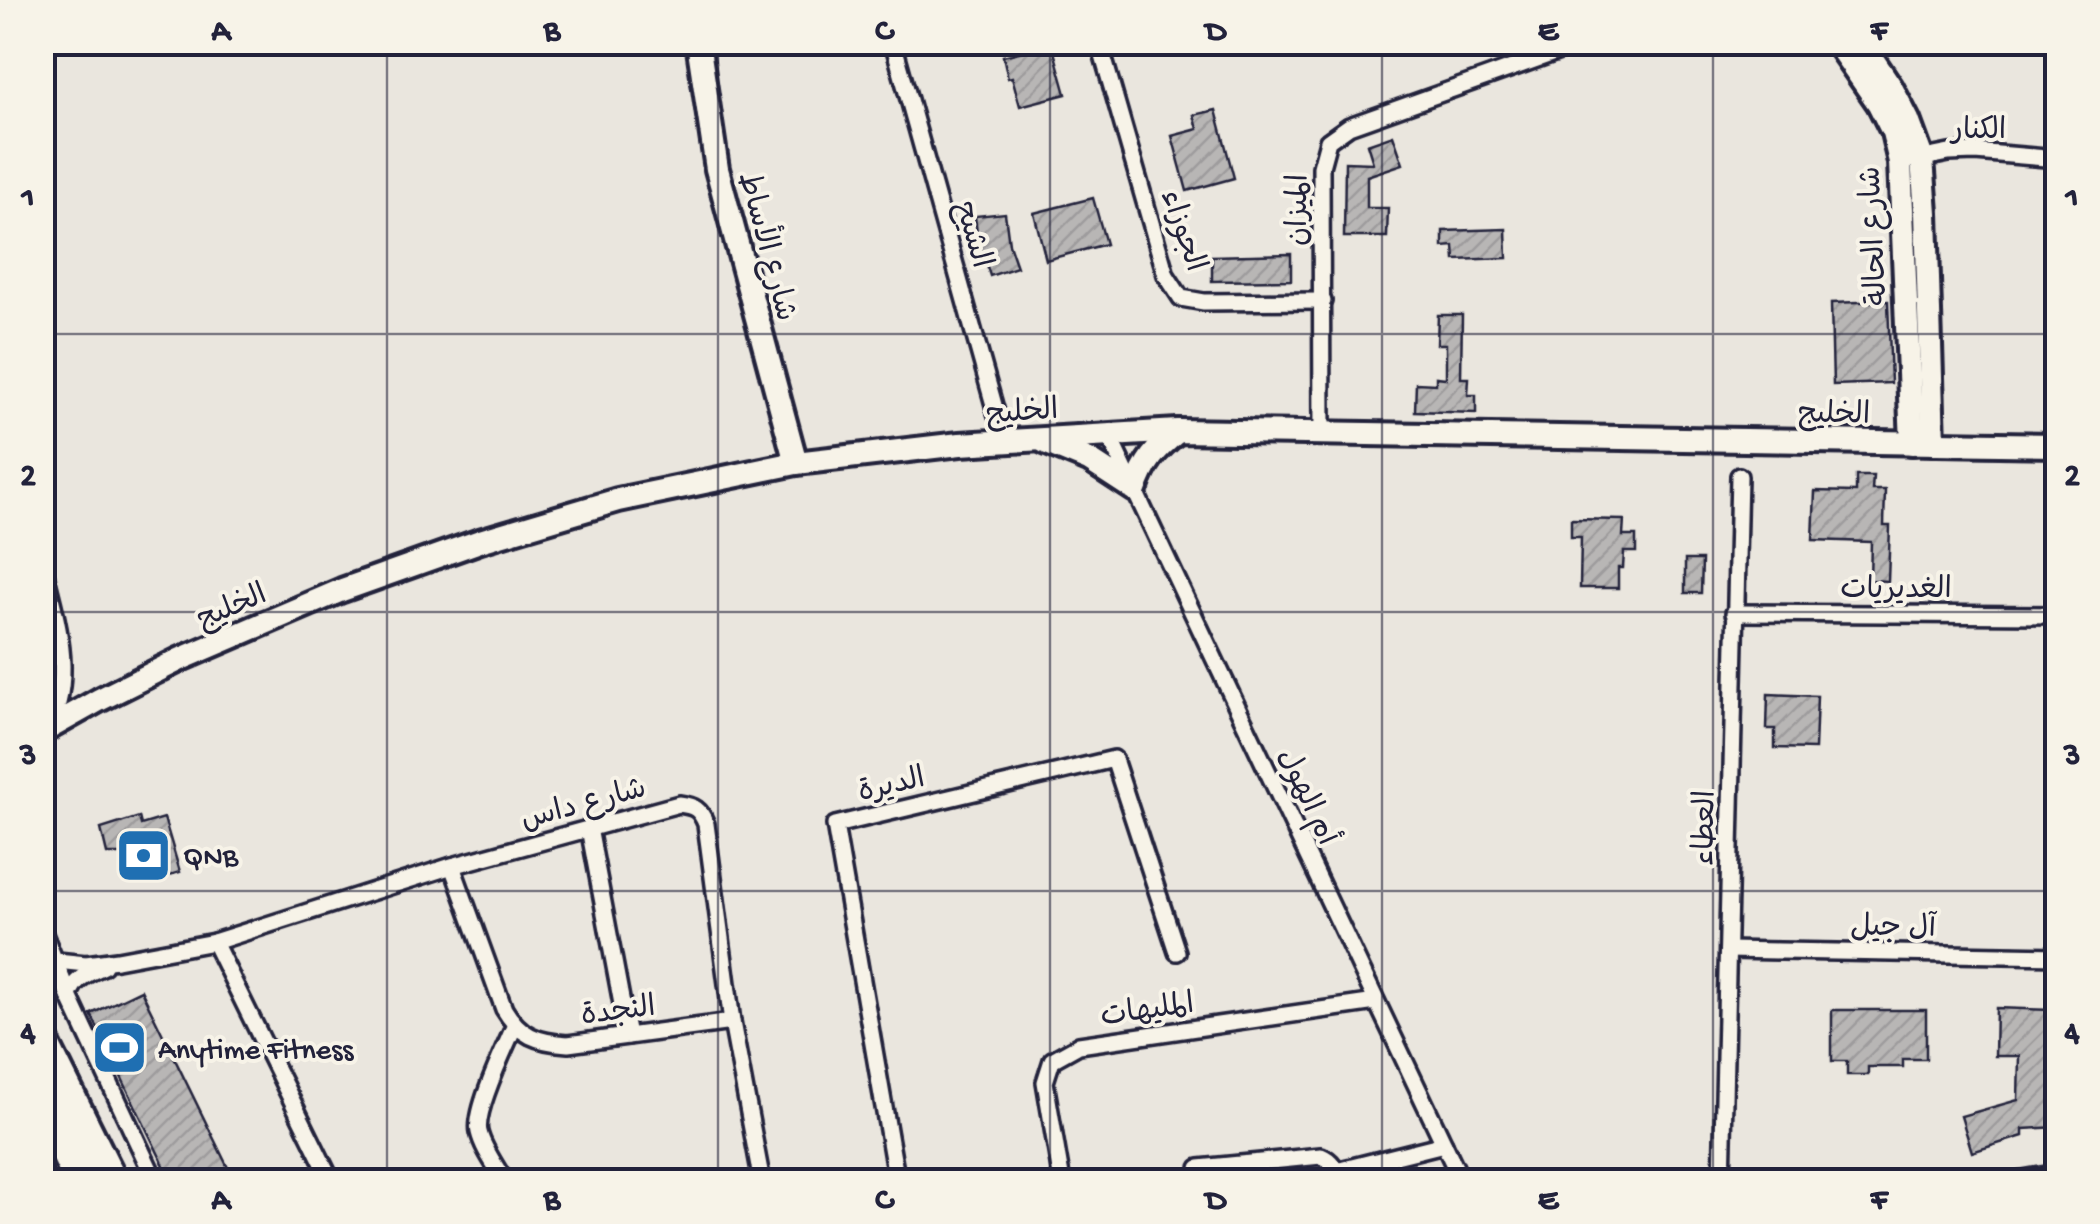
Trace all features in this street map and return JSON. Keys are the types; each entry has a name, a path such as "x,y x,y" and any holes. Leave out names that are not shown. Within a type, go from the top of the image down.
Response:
{"highway":[{"path":"42,1041 112,1182"},
{"path":"42,1101 80,1182"}],"street":[{"name":"شارع الأساط","path":"698,42 716,169 796,463"},
{"name":"الشيح","path":"894,42 1004,441"},
{"name":"الجوزاء","path":"1099,42 1166,275 1181,298 1204,302 1323,302"},
{"name":"الميزان","path":"1322,435 1322,167 1328,141 1349,126 1584,42"},
{"name":"شارع الحالة","path":"1836,42 1911,160"},
{"name":"شارع الحالة","path":"1862,42 1908,120 1923,443"},
{"name":"الكنار","path":"1911,160 1975,152 2058,159"},
{"name":"الخليج","path":"45,730 181,659 342,590 463,547 618,500 796,463 1004,441 1178,431 2058,446"},
{"path":"1037,439 1089,460 1136,490 1151,455 1178,431"},
{"name":"أم الهول","path":"1108,434 1462,1182"},
{"name":"العطاء","path":"1722,1182 1739,476"},
{"path":"42,561 64,666 59,704 45,730"},
{"name":"الغديريات","path":"1734,613 2058,616"},
{"name":"الديرة","path":"897,1182 835,824 1114,758 1176,952"},
{"name":"شارع داس","path":"57,962 86,964 214,942 452,866 679,804 691,805 700,810 706,824 732,1022 762,1182"},
{"path":"589,828 628,1036"},
{"path":"452,866 497,994 514,1026 478,1125 505,1182"},
{"path":"42,930 156,1182"},
{"path":"214,942 332,1182"},
{"name":"آل جيل","path":"1728,950 2058,956"},
{"name":"شارع داس","path":"69,996 79,979 117,960"},
{"name":"المليهات","path":"1062,1182 1045,1082 1052,1060 1080,1045 1376,1002"},
{"name":"النجدة","path":"514,1026 528,1036 568,1044 732,1022"},
{"path":"1199,1168 1313,1156 1328,1159 1336,1176 1444,1144"},
{"path":"2005,1182 2058,1173"}],"building":[{"path":"1052,44 1066,94 1020,106 1003,56"},
{"path":"1216,110 1234,178 1187,191 1172,136 1198,129 1194,115"},
{"path":"1393,135 1403,164 1367,176 1367,208 1388,208 1387,237 1344,237 1345,162 1373,163 1367,144"},
{"path":"1093,198 1106,244 1046,260 1034,213"},
{"path":"1005,213 1017,267 990,276 982,251 979,252 975,216"},
{"path":"1506,229 1507,258 1455,260 1454,246 1443,247 1443,231"},
{"path":"1291,254 1291,280 1212,281 1212,256"},
{"path":"1888,301 1891,383 1833,385 1831,303"},
{"path":"1438,315 1462,315 1461,378 1469,378 1468,395 1476,395 1476,413 1415,411 1416,383 1436,384 1436,377 1446,378 1446,344 1437,344"},
{"path":"1856,476 1873,476 1872,490 1885,490 1884,526 1890,526 1888,581 1870,580 1871,542 1813,540 1815,491 1856,492"},
{"path":"1571,519 1624,520 1623,536 1636,536 1636,552 1624,552 1623,568 1618,568 1618,588 1580,588 1581,537 1571,537"},
{"path":"1685,560 1702,560 1701,593 1685,593"},
{"path":"1768,694 1817,696 1815,749 1775,748 1775,729 1767,729"},
{"path":"139,817 141,825 164,818 180,872 153,880 149,869 138,859 107,854 101,829"},
{"path":"141,990 235,1182 172,1182 91,1014"},
{"path":"1996,1008 2053,1010 2052,1015 2058,1015 2058,1058 2051,1058 2050,1103 2058,1102 2058,1127 2023,1129 2023,1136 1972,1152 1961,1116 2018,1100 2019,1056 1995,1056"},
{"path":"1832,1010 1926,1010 1926,1059 1903,1059 1903,1067 1868,1067 1868,1075 1847,1075 1847,1061 1832,1061"}],"place":[{"name":"QNB","path":"144,855"},
{"name":"Anytime Fitness","path":"119,1048"}]}
